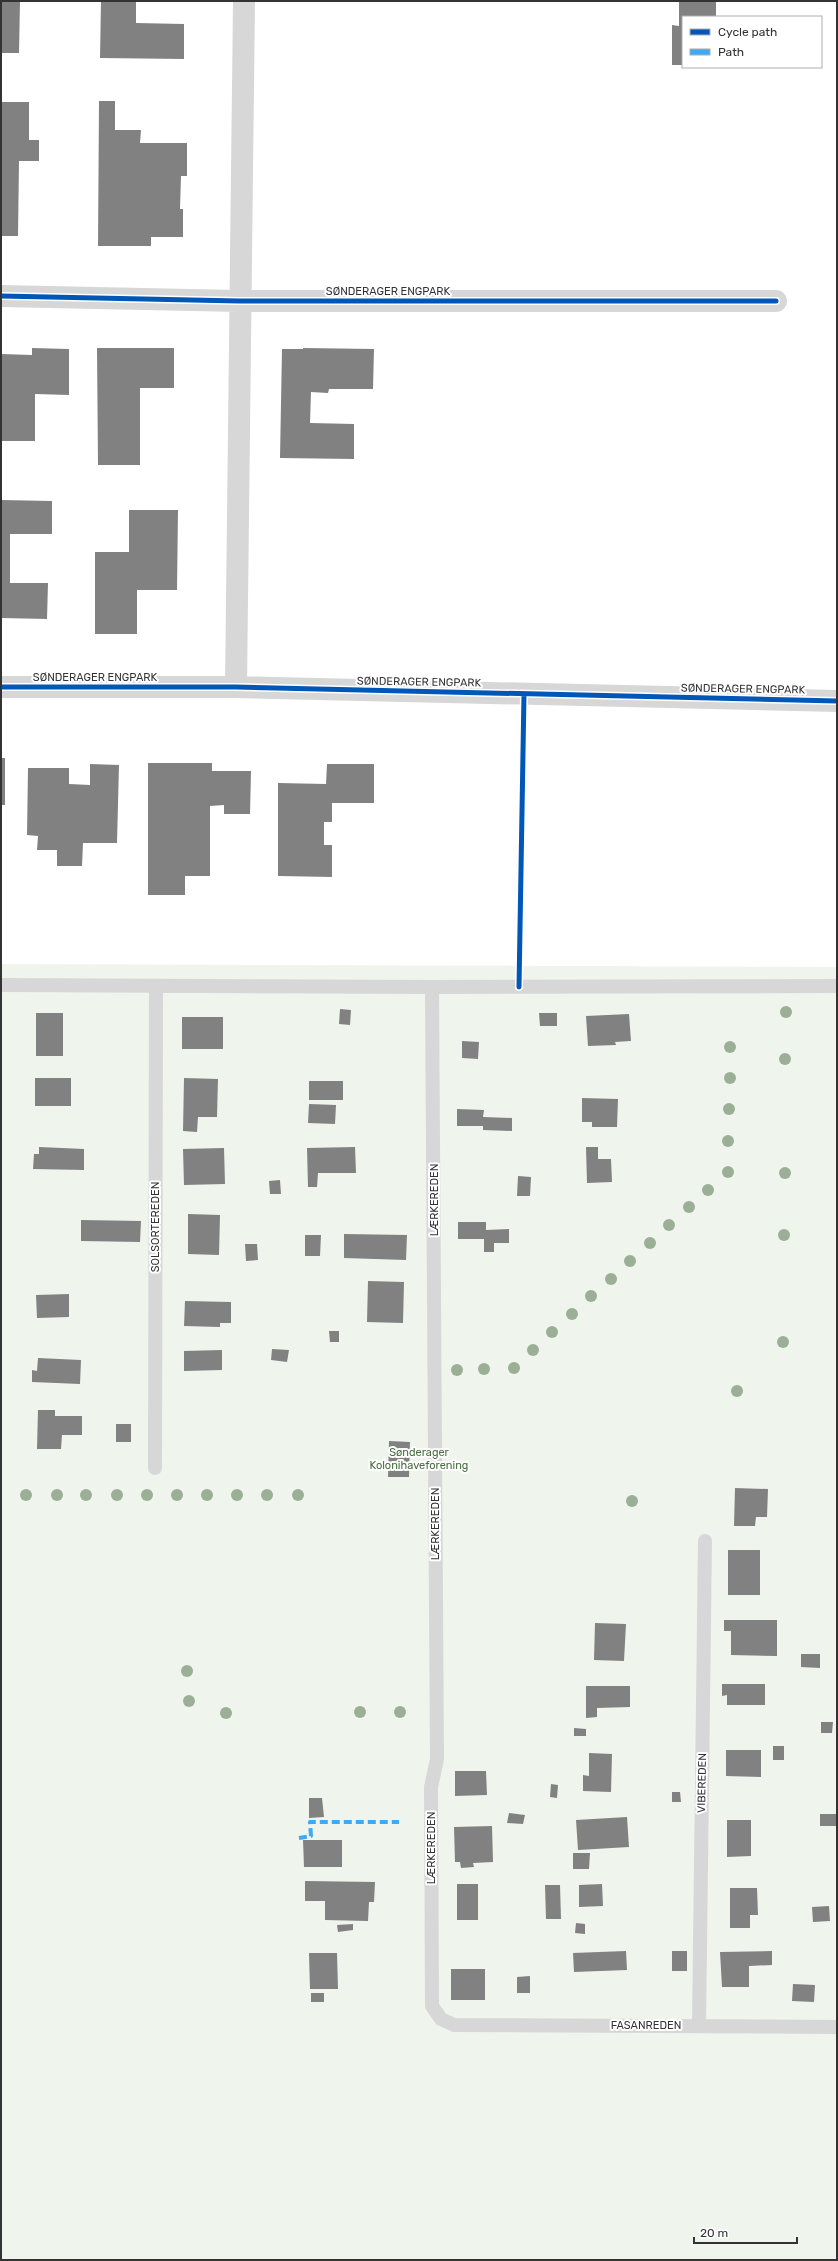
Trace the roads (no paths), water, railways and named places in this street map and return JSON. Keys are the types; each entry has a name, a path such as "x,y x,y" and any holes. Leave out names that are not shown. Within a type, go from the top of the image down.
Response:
{"street":[{"path":"236,687 239,301 244,1"},
{"name":"SØNDERAGER ENGPARK","path":"1,296 239,301 776,301"},
{"name":"SØNDERAGER ENGPARK","path":"1,687 236,687 837,701"}],"lane":[{"path":"1,985 156,987 837,986"},
{"name":"SOLSORTEREDEN","path":"155,1468 156,987"},
{"name":"LÆRKEREDEN","path":"432,987 437,1758 431,1787 432,1992 435,2013 441,2019 454,2025"},
{"name":"VIBEREDEN","path":"699,2026 705,1541"},
{"name":"FASANREDEN","path":"454,2025 837,2027"}],"park label":[{"name":"Sønderager Kolonihaveforening","path":"419,1458"}]}
